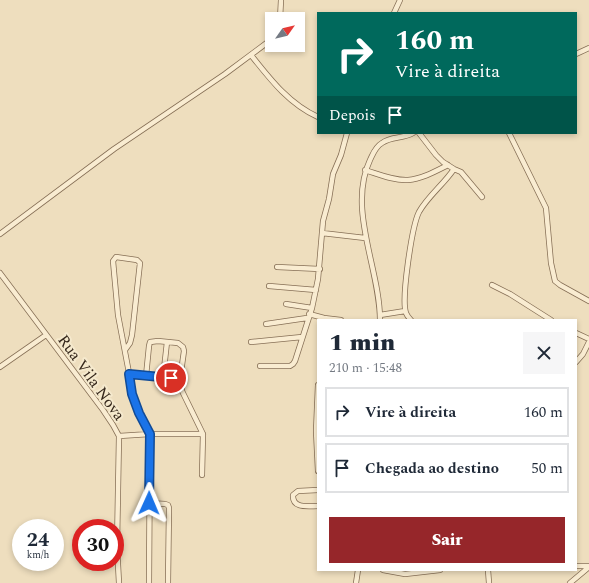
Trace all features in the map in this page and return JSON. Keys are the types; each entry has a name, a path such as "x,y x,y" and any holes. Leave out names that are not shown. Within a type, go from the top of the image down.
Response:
{"street":[{"path":"280,0 280,12"},
{"path":"394,12 400,0"},
{"path":"0,234 114,149 225,74 265,44"},
{"path":"577,54 589,48"},
{"path":"251,55 287,97 301,108 317,116"},
{"path":"260,366 292,365 295,361 308,316 312,308 320,268 323,221 329,199 333,174 341,155 347,134"},
{"path":"405,311 380,318 376,281 365,238 362,197 365,170 375,150 382,143 392,138 408,136 411,134"},
{"path":"420,134 436,155 448,165 465,175 482,197"},
{"path":"509,134 546,208 551,263 555,281 589,301"},
{"path":"365,170 397,179 408,180 425,176 448,165"},
{"path":"410,319 405,311 405,296 407,268 416,220 423,206 454,169"},
{"path":"322,233 365,238"},
{"path":"125,350 130,343 132,335 140,263 137,260 116,257 113,261 118,314 132,394 139,413 150,434 149,583"},
{"path":"277,267 320,268"},
{"name":"Rua Vila Nova","path":"0,273 103,410 119,436 117,546 119,583"},
{"path":"492,284 549,319"},
{"path":"269,286 316,290"},
{"path":"286,304 312,308"},
{"path":"266,324 308,316 324,319"},
{"path":"577,333 589,339"},
{"path":"0,367 46,335"},
{"path":"251,342 302,337"},
{"path":"146,376 149,343 152,341 178,343 183,347 184,351 180,379 182,391 203,434 202,475"},
{"path":"163,378 167,342"},
{"path":"577,361 583,354 589,342"},
{"path":"129,374 180,379"},
{"path":"317,408 317,450"},
{"path":"119,436 150,434 203,434"},
{"path":"317,490 298,491 292,498 299,506 317,506"},
{"path":"149,503 165,504 168,505 169,508 168,583"},
{"path":"577,566 589,566"},
{"path":"570,583 589,566"},
{"path":"355,583 358,571"},
{"path":"388,571 405,574 431,571"},
{"path":"488,571 489,583"}],"route":[{"path":"149,503 150,434 139,413 132,394 129,374 171,378"}]}
